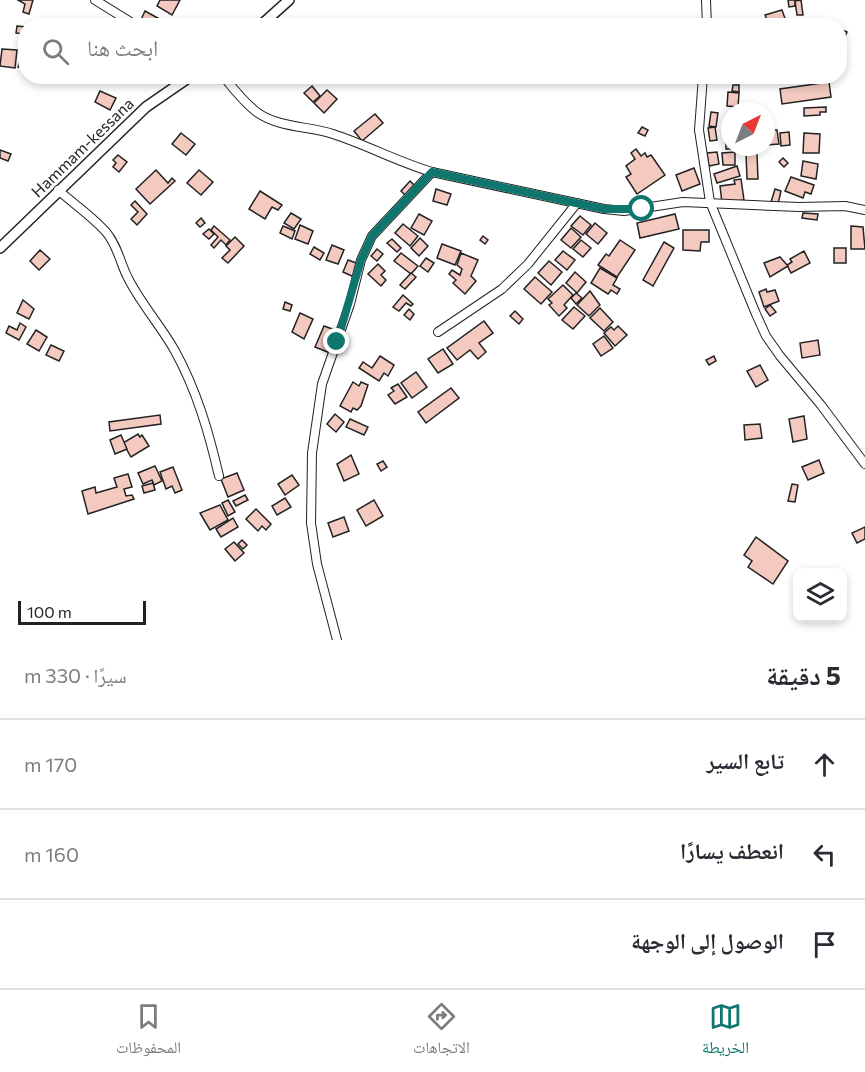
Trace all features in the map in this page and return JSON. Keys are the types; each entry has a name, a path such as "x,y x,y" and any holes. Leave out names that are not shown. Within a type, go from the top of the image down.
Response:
{"street":[{"path":"95,0 124,18"},
{"path":"269,18 289,0"},
{"path":"706,0 707,18"},
{"name":"Hammam-kessana","path":"0,248 146,106 179,84"},
{"path":"230,84 259,114 277,122 331,133 405,164 432,172 577,203 624,211 663,203 710,202 799,207 845,206 865,210"},
{"path":"703,84 699,130 710,202 766,336 865,464"},
{"path":"337,640 317,564 311,523 312,453 322,384 350,304 361,260 372,236 432,172"},
{"path":"58,190 106,233 116,248 126,276 152,321 174,349 208,429 219,476"},
{"path":"438,332 502,290 528,264 577,203"}],"building":[{"path":"18,0 33,0 29,14 23,12 25,4"},
{"path":"160,0 180,0 172,15 157,6"},
{"path":"788,0 795,0 795,6 789,7"},
{"path":"801,0 803,15 797,15 795,1"},
{"path":"782,10 785,18 766,18 765,15"},
{"path":"145,11 158,18 142,18"},
{"path":"2,49 17,50 15,68 0,66"},
{"path":"829,84 831,97 782,104 780,89"},
{"path":"733,85 739,85 739,92 732,91"},
{"path":"312,86 320,96 313,102 304,93"},
{"path":"327,90 337,99 324,113 314,103"},
{"path":"100,91 116,98 110,110 95,102"},
{"path":"728,92 739,93 738,102 727,102"},
{"path":"826,107 826,112 820,112 820,115 804,116 804,108"},
{"path":"711,112 718,113 716,127 709,126"},
{"path":"375,114 383,123 362,141 354,131"},
{"path":"642,127 648,130 645,136 638,133"},
{"path":"715,127 717,140 710,141 708,128"},
{"path":"775,130 777,130 779,144 775,144"},
{"path":"789,132 790,145 781,146 780,133"},
{"path":"181,133 195,144 186,155 172,144"},
{"path":"804,133 820,134 819,153 803,153"},
{"path":"636,149 641,156 645,153 647,157 651,155 665,175 637,194 626,177 631,174 626,166 635,159 631,153"},
{"path":"0,150 11,154 8,161 0,158"},
{"path":"717,152 719,164 709,166 707,153"},
{"path":"118,155 127,162 119,172 113,167 116,163 113,160"},
{"path":"722,156 735,156 735,165 723,165"},
{"path":"746,156 757,156 758,179 747,179"},
{"path":"783,158 788,163 784,167 779,162"},
{"path":"803,161 818,164 816,179 801,176"},
{"path":"737,166 740,176 717,183 714,174"},
{"path":"694,168 700,184 682,191 676,175"},
{"path":"156,170 168,183 172,178 175,181 150,204 136,189"},
{"path":"199,170 213,182 201,195 187,183"},
{"path":"791,177 814,185 811,194 805,192 803,198 785,191"},
{"path":"741,179 744,200 722,203 720,186 735,184 734,180"},
{"path":"410,181 414,185 405,195 401,191"},
{"path":"436,189 451,194 447,205 433,201"},
{"path":"775,189 781,191 778,204 771,202"},
{"path":"260,191 282,205 278,210 272,207 265,219 249,209"},
{"path":"135,201 147,214 137,225 131,219 138,212 131,205"},
{"path":"291,213 301,219 294,229 284,223"},
{"path":"803,213 818,214 817,220 802,218"},
{"path":"419,214 432,221 424,235 411,228"},
{"path":"675,214 679,229 640,238 637,223"},
{"path":"580,216 591,225 583,235 571,226"},
{"path":"201,218 205,223 200,227 196,223"},
{"path":"595,223 607,233 598,244 586,234"},
{"path":"403,224 418,236 410,246 395,233"},
{"path":"300,225 313,231 308,244 295,239"},
{"path":"214,226 230,240 226,245 221,240 214,248 211,245 218,237 211,230"},
{"path":"283,226 295,231 292,239 280,233"},
{"path":"851,226 863,227 865,249 851,249"},
{"path":"571,228 581,237 571,248 561,240"},
{"path":"209,229 214,234 209,239 203,234"},
{"path":"683,230 709,230 709,242 701,242 700,251 683,250"},
{"path":"483,236 488,240 485,244 480,240"},
{"path":"235,237 244,246 228,263 222,258 230,250 226,246"},
{"path":"420,238 428,246 419,256 411,248"},
{"path":"392,239 401,248 397,252 387,243"},
{"path":"581,240 591,248 583,257 573,249"},
{"path":"620,240 635,250 617,277 598,265 606,254 609,256"},
{"path":"664,242 674,248 653,286 643,280"},
{"path":"442,244 461,251 455,265 437,258"},
{"path":"332,245 344,250 338,264 326,260"},
{"path":"314,247 324,253 320,260 310,254"},
{"path":"834,248 846,248 846,263 834,263"},
{"path":"377,249 383,254 377,261 371,256"},
{"path":"40,250 50,259 39,270 30,261"},
{"path":"563,251 575,260 567,270 555,260"},
{"path":"804,251 810,263 791,273 787,265 792,262 790,259"},
{"path":"401,253 418,266 411,274 394,261"},
{"path":"461,253 478,260 471,276 476,281 465,294 453,283 456,280 449,274 452,270 460,275 462,269 457,265"},
{"path":"780,257 788,266 770,277 764,263"},
{"path":"426,258 434,263 428,272 420,266"},
{"path":"348,260 359,264 354,277 343,272"},
{"path":"549,261 562,272 551,285 538,273"},
{"path":"378,264 385,271 381,275 386,280 381,286 368,274"},
{"path":"600,268 617,278 613,285 620,289 617,294 611,290 608,294 591,283"},
{"path":"575,272 586,282 577,293 566,283"},
{"path":"411,273 416,277 405,289 400,285"},
{"path":"535,277 552,292 541,304 524,289"},
{"path":"563,285 573,295 564,305 567,308 559,316 549,305 552,303 548,299"},
{"path":"766,289 767,292 775,290 779,301 764,307 759,292"},
{"path":"590,291 600,305 589,316 577,305"},
{"path":"576,293 582,298 576,304 571,298"},
{"path":"403,295 413,304 411,306 406,303 399,311 393,307"},
{"path":"23,300 34,309 29,319 17,313"},
{"path":"285,302 292,305 290,311 283,309"},
{"path":"770,305 776,312 770,316 765,309"},
{"path":"574,307 585,316 573,329 562,320"},
{"path":"600,308 613,322 604,331 590,318"},
{"path":"409,309 414,314 410,320 404,315"},
{"path":"515,311 523,319 519,324 510,316"},
{"path":"300,313 313,319 304,339 292,332"},
{"path":"484,321 493,333 479,343 486,352 478,359 470,350 457,360 447,348"},
{"path":"20,323 26,327 19,340 6,333 9,326 17,330"},
{"path":"324,326 338,331 330,353 315,347"},
{"path":"618,326 627,335 615,346 604,333 611,327 614,330"},
{"path":"36,330 47,337 39,351 27,344"},
{"path":"604,336 613,348 601,356 593,344"},
{"path":"818,340 820,355 802,358 800,343"},
{"path":"51,345 64,351 59,361 46,355"},
{"path":"443,349 453,364 438,373 428,359"},
{"path":"380,356 394,365 388,376 384,373 379,381 359,368 363,362 372,368"},
{"path":"714,356 716,361 709,365 706,360"},
{"path":"760,365 768,380 756,387 747,371"},
{"path":"416,372 427,387 412,398 401,383"},
{"path":"353,382 359,386 361,382 368,385 361,406 357,410 353,408 351,412 340,406"},
{"path":"398,384 407,397 395,404 388,395 394,391 391,388"},
{"path":"451,388 459,398 426,423 418,412"},
{"path":"335,414 344,422 336,432 327,424"},
{"path":"160,415 161,424 110,431 109,422"},
{"path":"804,416 807,439 793,442 789,419"},
{"path":"350,419 368,427 364,435 346,427"},
{"path":"760,424 762,438 745,440 744,425"},
{"path":"138,434 140,437 142,435 149,446 131,457 123,443"},
{"path":"121,435 127,449 115,454 110,440"},
{"path":"351,455 359,474 344,481 337,464"},
{"path":"819,460 824,473 808,480 802,467"},
{"path":"383,461 387,467 381,471 377,464"},
{"path":"155,466 162,481 154,485 152,480 143,484 138,473"},
{"path":"173,467 182,490 175,493 172,486 166,489 160,472"},
{"path":"237,473 244,490 228,497 221,479"},
{"path":"128,474 132,487 124,489 126,496 132,495 134,499 88,514 82,491 95,487 96,493 117,487 114,478"},
{"path":"292,475 299,485 285,495 278,484"},
{"path":"153,483 155,490 144,493 142,486"},
{"path":"792,484 798,485 795,502 788,501"},
{"path":"245,495 248,500 236,506 233,501"},
{"path":"285,498 291,507 277,515 272,506"},
{"path":"228,500 235,512 228,516 222,503"},
{"path":"374,500 383,516 366,526 357,510"},
{"path":"220,505 228,520 210,530 200,513"},
{"path":"256,509 271,524 266,530 262,526 258,531 246,519"},
{"path":"344,517 349,531 333,537 328,523"},
{"path":"233,518 238,527 221,537 216,529"},
{"path":"865,527 865,539 857,543 852,533"},
{"path":"756,537 788,561 773,584 748,567 752,561 744,555"},
{"path":"242,540 247,545 243,549 238,544"},
{"path":"234,542 244,553 235,561 225,549"}],"route":[{"path":"337,342 350,304 361,260 372,236 432,172 604,209 624,211 642,209"}]}
